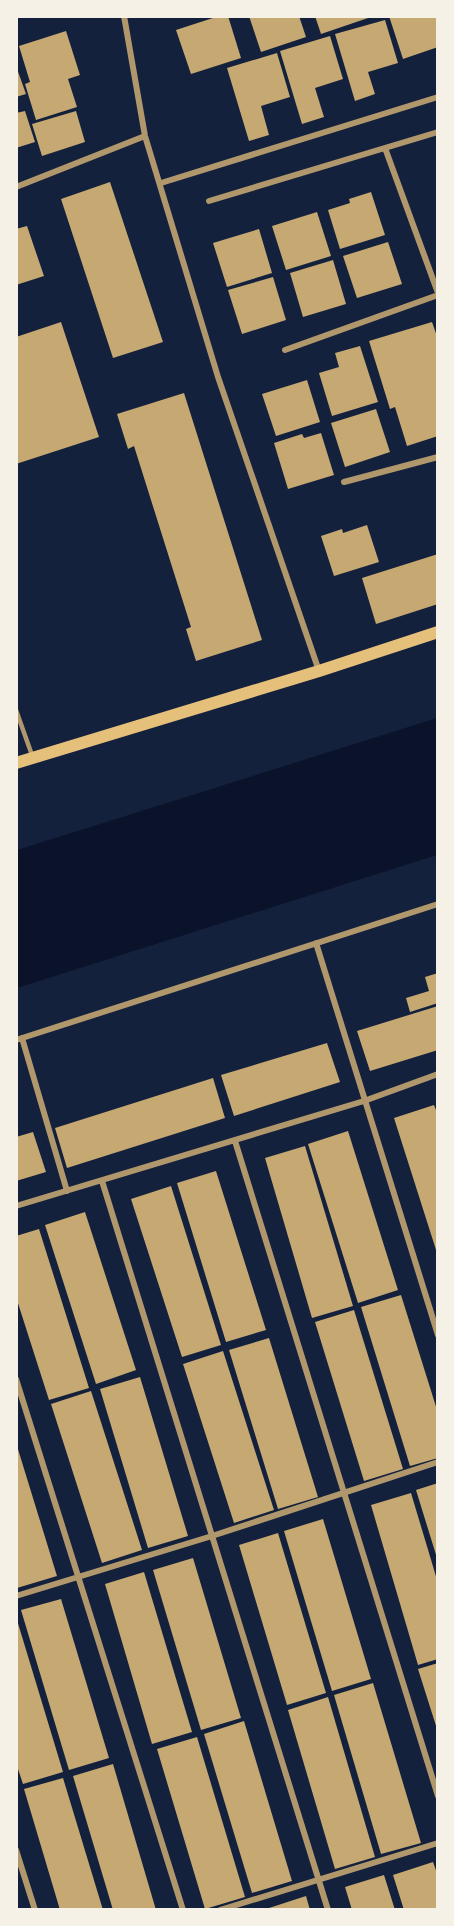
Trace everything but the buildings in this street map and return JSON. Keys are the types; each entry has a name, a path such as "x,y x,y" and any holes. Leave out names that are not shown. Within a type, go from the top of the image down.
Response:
{"main road":[{"path":"16,763 319,671 438,632"}],"street":[{"path":"124,16 145,136 218,377 319,671"},
{"path":"161,183 438,97"},
{"path":"209,201 438,132"},
{"path":"16,187 145,136"},
{"path":"285,350 438,294 385,148"},
{"path":"344,482 438,457"},
{"path":"67,1191 20,1039 438,904"},
{"path":"316,943 438,1335"},
{"path":"16,1206 364,1101 438,1074"},
{"path":"235,1141 438,1796"},
{"path":"102,1181 328,1910"},
{"path":"16,1379 183,1910"},
{"path":"16,1596 212,1536 438,1462"},
{"path":"220,1910 438,1843"},
{"path":"16,1850 35,1910"}],"lane":[{"path":"16,710 33,758"}],"water":[{"path":"437,718 437,855 17,988 17,850"}]}
